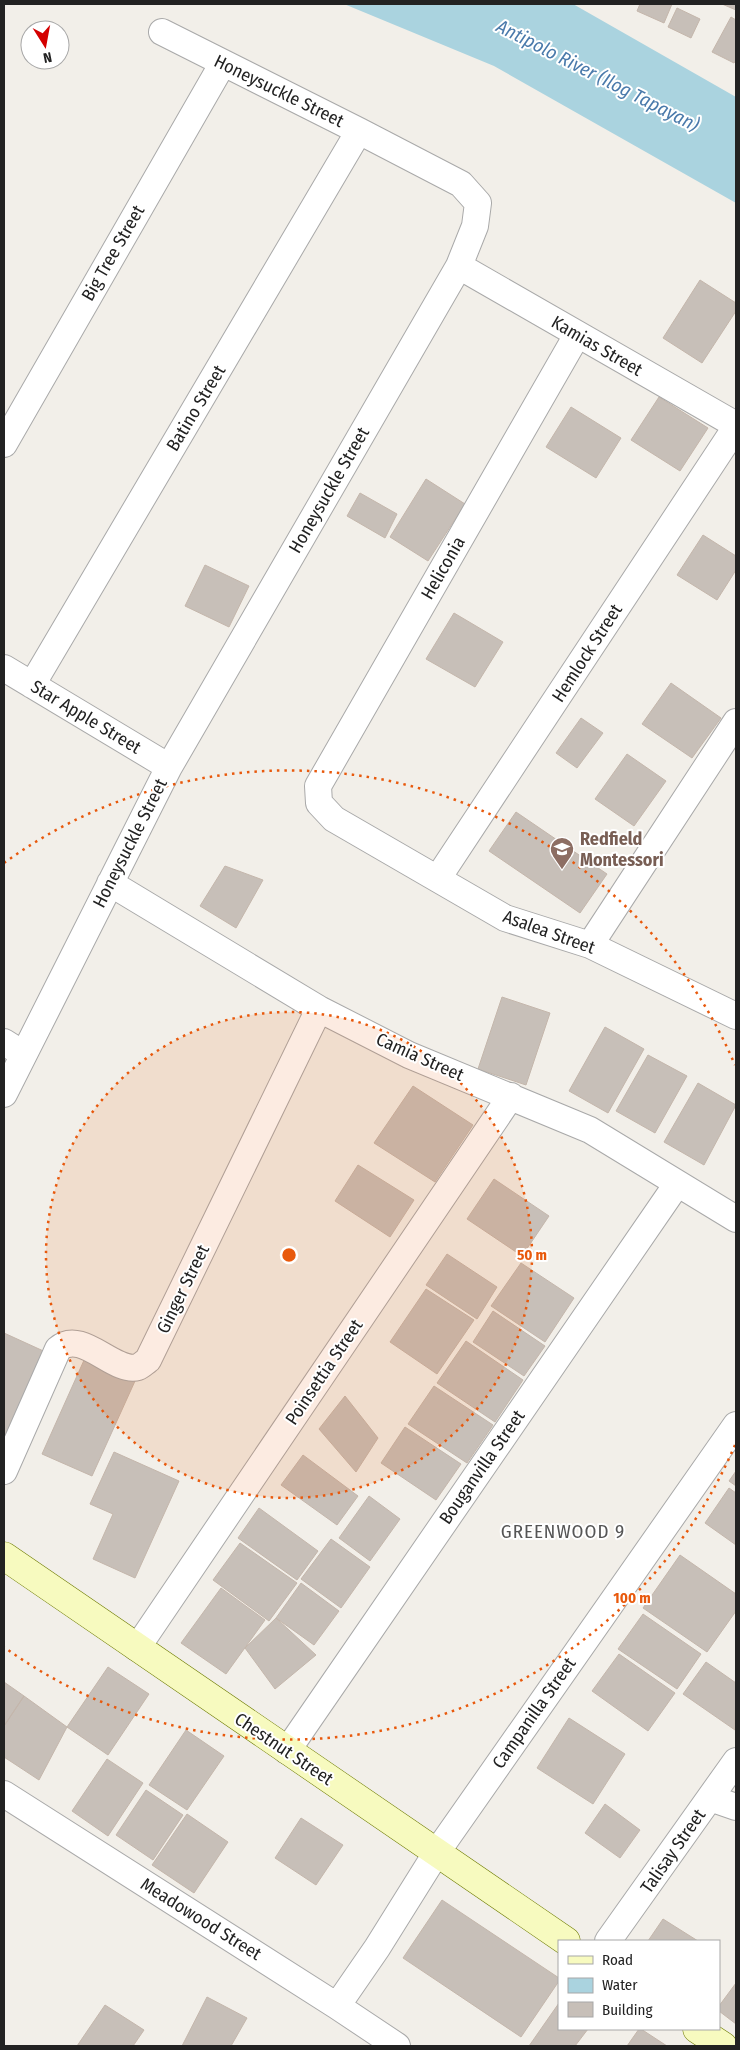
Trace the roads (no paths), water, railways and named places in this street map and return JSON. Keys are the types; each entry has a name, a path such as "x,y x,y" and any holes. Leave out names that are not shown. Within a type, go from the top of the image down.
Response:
{"street":[{"name":"Honeysuckle Street","path":"4,1094 14,1048 110,883 168,767 459,266 475,226 478,204 461,184 162,32"},
{"name":"Big Tree Street","path":"4,444 223,63"},
{"name":"Batino Street","path":"32,686 359,131"},
{"name":"Kamias Street","path":"459,266 736,426"},
{"name":"Heliconia","path":"319,803 318,786 577,335"},
{"name":"Hemlock Street","path":"438,878 736,426"},
{"name":"Star Apple Street","path":"4,668 168,767"},
{"path":"590,945 736,722"},
{"name":"Asalea Street","path":"319,803 334,819 505,918 590,945 736,1016"},
{"name":"Camia Street","path":"110,883 319,1009 410,1055 590,1130 736,1219"},
{"name":"Ginger Street","path":"4,1471 58,1350 65,1343 75,1343 128,1367 139,1366 148,1360 319,1009"},
{"name":"Poinsettia Street","path":"137,1648 511,1096"},
{"name":"Bouganvilla Street","path":"287,1751 677,1184"},
{"name":"Campanilla Street","path":"337,2006 378,1948 437,1852 736,1425"},
{"name":"Chestnut Street","path":"4,1556 565,1940"},
{"name":"Talisay Street","path":"609,1940 736,1760"},
{"name":"Meadowood Street","path":"4,1794 397,2046"},
{"path":"710,1798 736,1807"}],"water":[{"name":"Antipolo River (Ilog Tapayan)","path":"344,4 573,4 736,97 736,203 494,66"}],"place":[{"name":"Redfield Montessori","path":"562,870"}],"district":[{"name":"GREENWOOD 9","path":"563,1531"}]}
